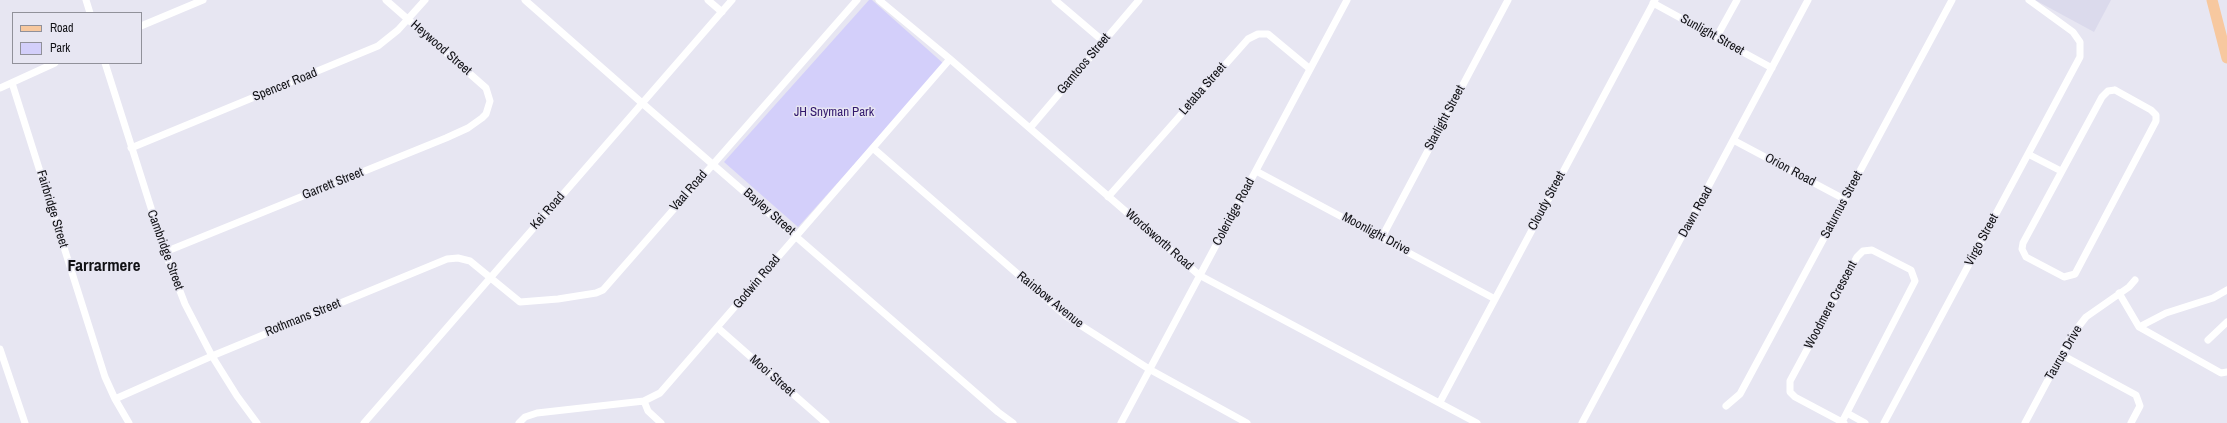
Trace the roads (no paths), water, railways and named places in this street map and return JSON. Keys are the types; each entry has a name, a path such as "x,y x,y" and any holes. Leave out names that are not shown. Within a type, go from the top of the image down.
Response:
{"main road":[{"path":"2212,0 2227,58"}],"street":[{"path":"86,0 90,12"},
{"path":"142,26 203,0"},
{"name":"Heywood Street","path":"386,0 482,83 486,88 490,101"},
{"name":"Spencer Road","path":"131,148 378,46 390,38 425,0"},
{"name":"Bayley Street","path":"525,0 642,104 998,412 1014,423"},
{"path":"708,0 722,12"},
{"name":"Kei Road","path":"364,423 732,0"},
{"name":"Vaal Road","path":"490,278 514,299 526,303 600,292 608,285 712,164 857,0"},
{"name":"Wordsworth Road","path":"879,0 950,59 1199,275 1478,423"},
{"path":"1055,0 1102,41"},
{"name":"Gamtoos Street","path":"1030,128 1102,41 1139,0"},
{"name":"Coleridge Road","path":"1121,423 1347,0"},
{"name":"Starlight Street","path":"1382,237 1508,0"},
{"path":"1716,38 1736,0"},
{"name":"Dawn Road","path":"1582,423 1735,141 1808,0"},
{"name":"Saturnus Street","path":"1726,406 1740,394 1952,0"},
{"name":"Virgo Street","path":"1884,423 2080,57 2080,42 2073,32 2029,0"},
{"name":"Sunlight Street","path":"1654,2 1772,68"},
{"name":"Cloudy Street","path":"1440,402 1654,2"},
{"name":"Letaba Street","path":"1108,197 1248,39 1258,34 1268,34 1310,69"},
{"name":"Godwin Road","path":"519,423 529,415 537,413 644,401 660,393 718,328 796,236 874,149 950,59"},
{"path":"0,88 53,64"},
{"name":"Cambridge Street","path":"105,64 165,252 185,304 212,356 237,396 257,423"},
{"name":"Fairbridge Street","path":"12,82 105,377 115,399 129,423"},
{"path":"2108,92 2120,92 2151,110 2156,115 2156,121 2075,274 2066,277 2026,257 2022,249 2023,243 2061,171 2102,97 2108,92"},
{"name":"Garrett Street","path":"165,252 468,128 486,114 490,101"},
{"name":"Orion Road","path":"1735,141 1844,200"},
{"name":"Rainbow Avenue","path":"874,149 1061,312 1149,369 1247,423"},
{"path":"2028,154 2061,171"},
{"name":"Moonlight Drive","path":"1256,171 1382,237 1495,299"},
{"name":"Woodmere Crescent","path":"1872,250 1910,270 1915,281 1843,422 1795,397 1790,392 1790,381 1857,257 1863,251 1872,250"},
{"name":"Rothmans Street","path":"115,399 212,356 447,260 458,258 470,261 490,278"},
{"name":"Taurus Drive","path":"2025,423 2062,355 2086,317 2129,287 2135,280"},
{"path":"2140,327 2166,313 2213,298 2227,290"},
{"path":"2119,293 2140,327 2221,373 2227,372"},
{"path":"2208,340 2227,322"},
{"name":"Mooi Street","path":"718,328 826,423"},
{"path":"0,348 25,423"},
{"path":"2062,355 2136,395 2140,406 2131,423"},
{"path":"644,401 648,411 661,423"},
{"path":"1847,413 1865,423"}],"district":[{"name":"Farrarmere","path":"104,266"}],"park label":[{"name":"JH Snyman Park","path":"834,113"}]}
